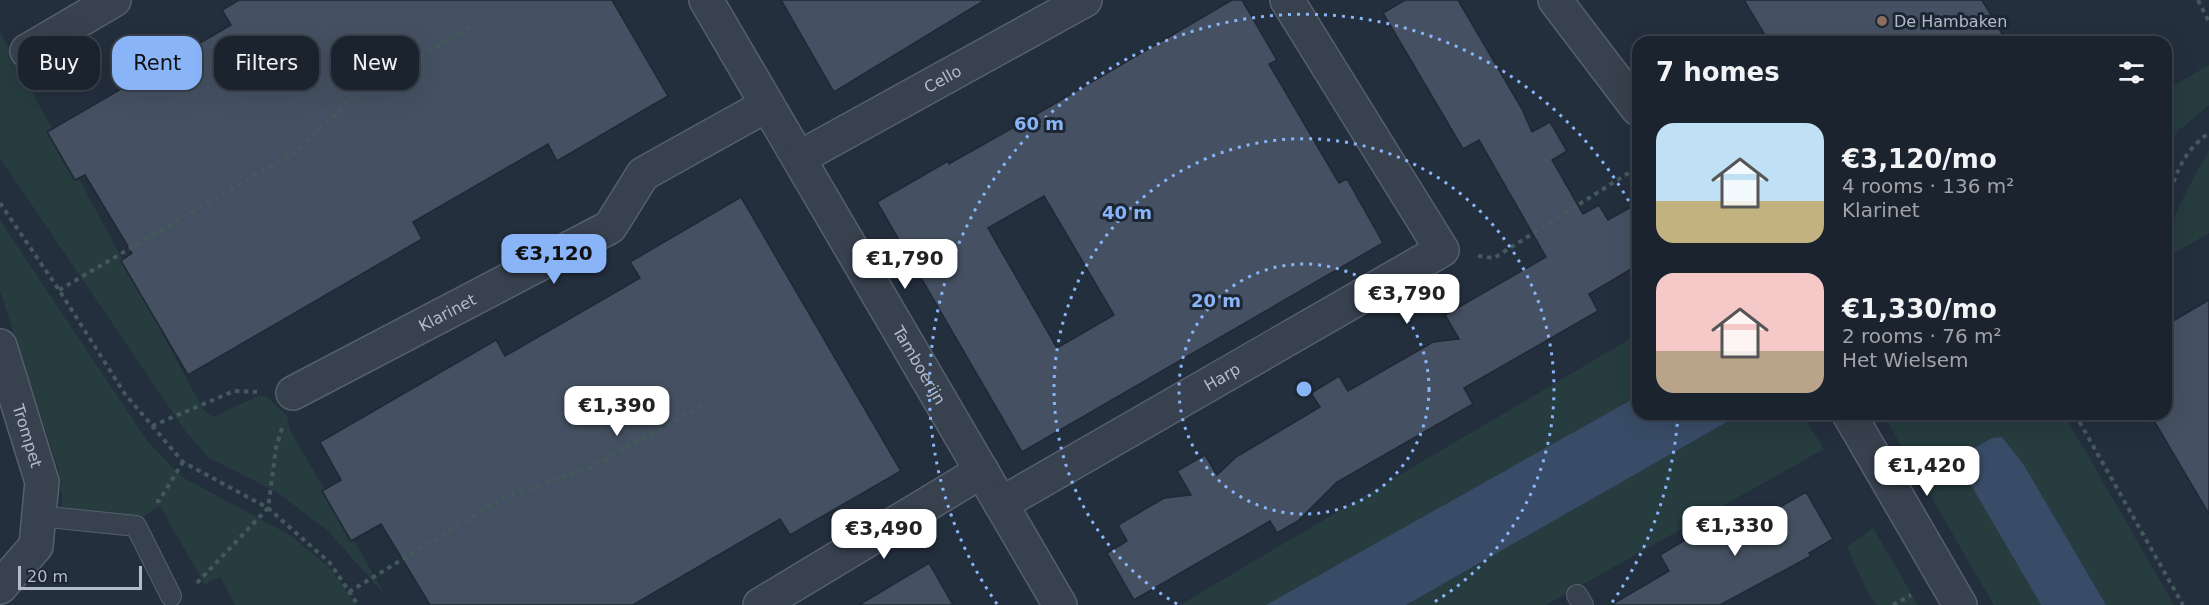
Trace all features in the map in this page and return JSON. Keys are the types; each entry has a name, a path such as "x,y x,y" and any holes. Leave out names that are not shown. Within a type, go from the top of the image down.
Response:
{"street":[{"path":"53,36 114,0"},
{"name":"Tamboerijn","path":"706,0 1060,605"},
{"name":"Cello","path":"799,158 1085,0"},
{"path":"1287,0 1442,250"},
{"path":"1555,0 1632,101"},
{"name":"Klarinet","path":"293,393 610,227 643,174 768,105"},
{"name":"Harp","path":"1001,504 1442,250"},
{"name":"Trompet","path":"0,346 42,482 36,546 0,587"},
{"path":"1852,420 1960,605"},
{"path":"760,605 982,471"}],"lane":[{"path":"39,516 136,526 171,596"}],"path":[{"path":"2198,0 2209,22"},
{"path":"59,290 298,150 359,91 473,26"},
{"path":"2172,185 2175,174 2193,144 2209,133"},
{"path":"1442,250 1494,258 1632,171"},
{"path":"0,203 59,290 124,394 183,462 268,508 330,563 358,605"},
{"path":"152,426 234,392 293,393 276,448 268,508 201,581 171,596"},
{"path":"349,592 504,497 590,468 707,403"},
{"path":"2078,420 2183,605"},
{"path":"147,499 159,501 183,462"}],"green space":[{"path":"0,32 18,65 18,90 31,90 204,411 213,417 256,397 266,396 287,416 290,430 386,596 327,530 277,492 209,458 186,432 0,158"},
{"path":"2209,65 2209,105 2178,131 2172,142 2172,87"},
{"path":"2209,150 2209,233 2172,255 2172,224 2188,188"},
{"path":"0,220 148,442 182,477 290,535 329,567 356,605 235,605 220,576 205,585 160,506 120,531 61,511 62,495 58,468 0,291"},
{"path":"1632,338 1632,399 1266,605 1180,605"},
{"path":"1730,420 1806,420 1824,449 1546,605 1406,605"},
{"path":"1886,420 2067,420 2174,605 2106,605 2024,465 2002,437 1961,468 2041,605 1994,605"},
{"path":"1873,528 1918,605 1877,605 1867,591 1847,547"}],"water":[{"path":"1632,399 1632,420 1730,420 1406,605 1266,605"},
{"path":"2002,437 2024,465 2106,605 2041,605 1961,468 1965,453 1992,438"}],"building":[{"path":"239,0 612,0 668,96 557,161 548,144 413,222 422,239 188,375 121,261 132,253 85,175 75,180 47,132 119,90 202,90 202,42 231,25 222,10"},
{"path":"781,0 985,0 834,92"},
{"path":"1232,0 1242,0 1277,60 1269,64 1339,183 1347,179 1383,243 1022,452 877,202 1030,118","holes":["1044,196 1114,315 1057,348 988,228"]},
{"path":"1405,0 1458,0 1522,109 1532,132 1550,122 1567,151 1552,160 1583,214 1599,205 1608,220 1632,206 1632,269 1589,294 1598,311 1464,388 1473,404 1337,482 1298,521 1277,533 1270,521 1134,600 1107,553 1127,541 1118,525 1164,498 1191,495 1177,471 1205,455 1217,475 1236,457 1320,407 1311,393 1339,376 1348,391 1433,342 1459,339 1445,315 1546,257 1479,140 1463,149 1383,13"},
{"path":"1744,0 1982,0 2003,36 1765,36"},
{"path":"741,197 901,471 790,535 780,519 633,605 430,605 381,524 351,541 322,491 341,480 320,442 496,340 505,356 640,278 630,262"},
{"path":"2209,300 2209,514 2154,420 2172,420 2172,322"},
{"path":"1806,492 1833,539 1809,553 1811,556 1720,605 1611,605 1669,571 1660,555 1695,534 1729,515 1738,531"},
{"path":"929,563 953,605 859,605"}],"place":[{"name":"De Hambaken","path":"1882,21"}]}
